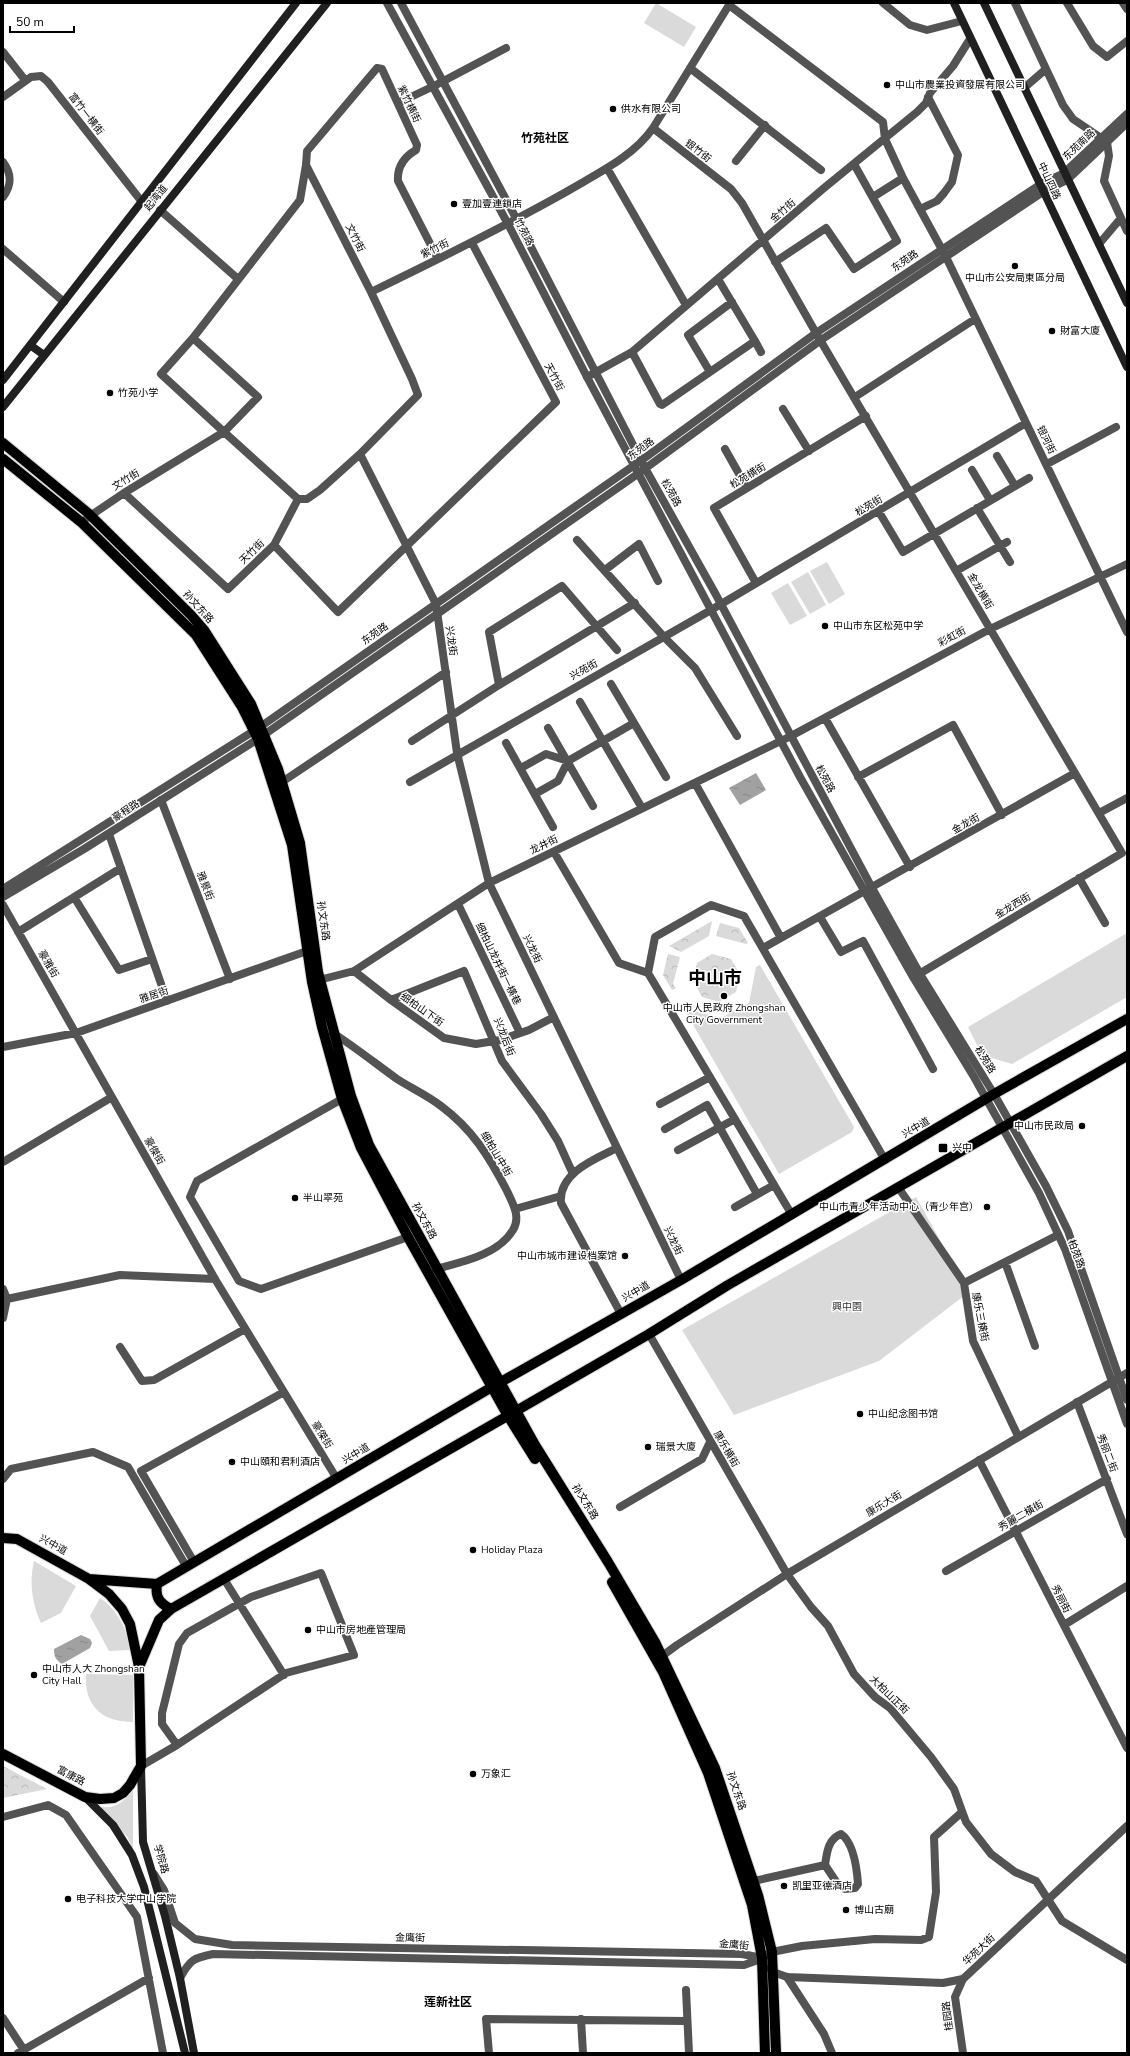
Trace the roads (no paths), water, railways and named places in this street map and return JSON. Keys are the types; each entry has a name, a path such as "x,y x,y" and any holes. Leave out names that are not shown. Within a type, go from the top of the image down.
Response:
{"main road":[{"name":"起湾道","path":"3,380 296,3"},
{"name":"起湾道","path":"3,407 326,3"},
{"name":"中山四路","path":"954,3 1127,367"},
{"name":"中山四路","path":"984,3 1065,176 1127,303"},
{"path":"30,345 44,355"},
{"name":"孙文东路","path":"3,443 90,516 204,630 251,704 292,845 307,951 335,1034 351,1096 369,1145 512,1414 535,1445 608,1562 715,1768 754,1881 772,1952 776,2053"},
{"name":"孙文东路","path":"3,459 81,522 196,635 259,733 282,782 300,844 322,1027 342,1099 361,1148 408,1237 496,1385"},
{"name":"兴中道","path":"157,1584 496,1385 681,1280 990,1097 1127,1019"},
{"path":"139,1667 159,1620 171,1609 512,1414 649,1334 728,1285 1127,1056"},
{"name":"兴中道","path":"3,1538 17,1539 89,1579 108,1594 130,1624 139,1667"},
{"path":"89,1579 157,1584 155,1594 160,1603 171,1609"},
{"name":"孙文东路","path":"659,1658 708,1773 752,1905 762,1958 765,2053"},
{"name":"学院路","path":"139,1667 143,1842 152,1870 180,1978 194,2053"},
{"name":"富康路","path":"3,1754 85,1797 100,1799 114,1798 123,1793 130,1785 141,1766"},
{"path":"85,1797 113,1825 132,1855 144,1887 185,2053"}],"street":[{"name":"竹苑路","path":"387,3 434,86 508,224 586,377 640,467"},
{"name":"竹苑路","path":"402,3 517,220 595,372 640,467"},
{"path":"883,3 910,25 928,30 962,21"},
{"path":"1015,3 1063,105 1072,119 1104,140 1108,156 1104,181 1127,231"},
{"path":"1068,3 1092,46 1107,57 1127,41"},
{"path":"1123,3 1127,9"},
{"name":"银河街","path":"690,68 729,5 883,122 885,139 903,178 944,253 1127,632"},
{"name":"金竹街","path":"586,377 632,352 917,112 937,84 954,66 970,39"},
{"path":"398,103 506,48"},
{"path":"3,52 25,80 3,97"},
{"name":"紫竹横街","path":"306,165 307,151 377,68 382,70 417,145 416,150 401,164 398,174 398,181 438,259"},
{"path":"508,224 607,168 644,141 690,68 821,170"},
{"path":"1024,88 1046,69"},
{"name":"富竹一横街","path":"25,80 31,77 41,76 48,82 142,202"},
{"path":"920,209 937,201 952,182 958,155 928,97"},
{"name":"东苑南路","path":"1042,188 1065,176 1104,140 1127,114"},
{"name":"东苑南路","path":"1104,140 1127,123"},
{"path":"736,161 765,125"},
{"name":"银竹街","path":"653,128 731,189 742,203 818,336"},
{"path":"3,162 10,175 9,188 3,197"},
{"path":"775,262 826,228 854,269 897,241 854,164"},
{"path":"274,545 298,500 161,374 192,338 300,200 306,165"},
{"name":"文竹街","path":"298,500 307,499 320,490 360,454 418,395 371,292 306,165"},
{"path":"607,168 686,305"},
{"path":"873,197 903,178"},
{"name":"东苑路","path":"259,733 640,467 818,336 1042,188"},
{"path":"160,210 238,279"},
{"path":"1099,244 1121,218"},
{"name":"紫竹街","path":"371,292 508,224"},
{"name":"天竹街","path":"124,493 228,589 274,545 338,612 556,402 472,243"},
{"path":"3,249 64,302"},
{"path":"718,279 761,352"},
{"path":"710,372 688,335 732,302"},
{"path":"855,397 975,319"},
{"name":"金龙横街","path":"818,336 1122,852"},
{"name":"文竹街","path":"81,522 124,493 224,432 258,397 192,338"},
{"path":"632,352 660,404 665,404 754,341"},
{"path":"783,409 809,451"},
{"name":"松苑横街","path":"756,583 714,508 866,416"},
{"name":"松苑街","path":"721,604 879,512 1026,422"},
{"path":"1047,464 1116,427"},
{"path":"725,449 747,488"},
{"path":"360,454 437,608"},
{"path":"997,456 1015,486"},
{"name":"松苑路","path":"640,467 721,604 791,736 869,890"},
{"name":"松苑路","path":"640,467 711,610 781,741 869,890 916,975 990,1097"},
{"path":"972,470 990,500"},
{"path":"879,512 903,552 1029,478"},
{"path":"977,508 1004,544 1010,562"},
{"path":"576,540 635,603 664,637 695,668 737,736"},
{"path":"605,570 639,544 658,581"},
{"path":"956,572 1004,544"},
{"name":"彩虹街","path":"791,736 990,629 1127,564"},
{"path":"499,686 488,632 562,586 617,650"},
{"path":"412,741 635,603"},
{"name":"兴苑街","path":"410,782 721,604"},
{"name":"兴龙街","path":"437,608 457,754 489,883 681,1280"},
{"path":"282,782 446,672"},
{"path":"611,684 666,777"},
{"path":"580,702 642,808"},
{"path":"825,718 910,867"},
{"path":"535,794 558,781 568,761 634,723"},
{"path":"858,777 953,725 1002,815"},
{"path":"548,728 593,806"},
{"name":"豪程路","path":"3,897 109,834 259,733"},
{"name":"豪程路","path":"3,888 259,733"},
{"name":"龙井街","path":"316,981 354,971 489,883 791,736"},
{"path":"506,743 553,827"},
{"path":"521,768 546,754 568,761"},
{"name":"金龙街","path":"763,948 869,890 1075,773"},
{"path":"695,783 781,938"},
{"path":"1099,813 1126,798"},
{"name":"雅景街","path":"161,800 230,979"},
{"path":"109,834 167,1001"},
{"path":"554,852 619,963 648,973 792,1215"},
{"name":"金龙西街","path":"916,975 1122,852"},
{"path":"18,932 121,868"},
{"path":"1079,878 1105,923"},
{"path":"74,897 119,970 152,959"},
{"name":"细柏山龙井街一横巷","path":"458,904 520,1033"},
{"name":"豪雅街","path":"3,905 76,1033"},
{"path":"648,973 655,937 711,905 744,916 885,1160"},
{"path":"820,917 841,952 863,941 933,1069"},
{"name":"雅居街","path":"3,1047 76,1033 307,951"},
{"name":"细柏山下街","path":"354,971 444,1038 476,1044 493,1042 520,1033 554,1017"},
{"name":"兴龙后街","path":"391,1000 464,971 502,1061 541,1114 558,1141 573,1174"},
{"name":"细柏山中街","path":"322,1027 335,1034 399,1080 440,1105 464,1125 478,1140 515,1209"},
{"name":"豪傑街","path":"76,1033 215,1279 337,1479"},
{"path":"660,1104 710,1077"},
{"path":"3,1162 112,1096"},
{"name":"柏苑路","path":"990,1097 1068,1231 1127,1400"},
{"path":"342,1099 198,1181 190,1197 239,1281 261,1289 408,1237"},
{"path":"665,1129 707,1105 758,1194"},
{"path":"678,1150 735,1119"},
{"name":"柏苑路","path":"1007,1125 1058,1235 1127,1424"},
{"path":"617,1148 585,1165 573,1174 562,1188 561,1196 562,1203 621,1314"},
{"path":"735,1207 774,1185"},
{"name":"康乐三横街","path":"898,1187 964,1283 973,1341 1018,1436"},
{"path":"436,1269 477,1256 493,1249 505,1241 513,1230 517,1219 515,1209 561,1196"},
{"path":"964,1283 1058,1235"},
{"path":"1005,1262 1035,1346"},
{"path":"7,1299 120,1275 215,1279"},
{"path":"3,1289 7,1299 3,1318"},
{"path":"120,1347 142,1381 154,1380 246,1329"},
{"name":"康乐横街","path":"649,1334 787,1574"},
{"name":"康乐大街","path":"659,1658 787,1574 1018,1436 1127,1373"},
{"path":"190,1564 141,1471 284,1392"},
{"name":"秀丽二街","path":"1077,1402 1127,1534"},
{"path":"620,1507 702,1459 710,1442"},
{"path":"3,1480 10,1469 93,1452 128,1467 190,1564"},
{"name":"秀丽街","path":"979,1460 1127,1747"},
{"name":"秀麗二橫街","path":"946,1571 1107,1479"},
{"path":"141,1766 177,1745 284,1675 354,1655 321,1573 251,1597 187,1633 179,1644 162,1713 162,1724 177,1745"},
{"name":"大柏山正街","path":"787,1574 811,1607 828,1626 854,1674 875,1697 895,1713 932,1757 954,1788 966,1822 991,1854 1015,1872 1036,1881 1062,1921 1127,1960"},
{"path":"224,1579 284,1675"},
{"path":"1064,1625 1127,1586"},
{"path":"3,1816 48,1805 66,1815 137,1918 163,2053"},
{"path":"773,1972 762,1958 772,1952 802,1946 870,1939 921,1940 929,1938 936,1892 934,1837 962,1812"},
{"name":"华苑大街","path":"773,1972 787,1977 943,1983 963,1979 1127,1826"},
{"path":"841,1834 845,1837 851,1849 858,1884 855,1888 845,1889 837,1883 825,1865 831,1842 835,1837 841,1834"},
{"path":"754,1881 825,1865"},
{"name":"金鹰街","path":"152,1870 164,1890 175,1923 195,1939 232,1945 742,1954 762,1958"},
{"name":"金鹰街","path":"180,1978 188,1963 197,1958 213,1954 744,1965 762,1958"},
{"path":"787,1977 824,2034 832,2053"},
{"path":"3,2018 21,2051 149,1978"},
{"name":"桂园路","path":"963,1979 955,1997 963,2053"},
{"path":"686,1990 689,2053"},
{"path":"489,2053 486,2019 687,2021"},
{"path":"581,2019 583,2053"}],"water":[{"path":"756,773 766,790 740,805 729,788"},
{"path":"81,1635 90,1639 92,1643 90,1648 62,1664 58,1661 54,1654 54,1649"}],"place":[{"name":"中山市農業投資發展有限公司","path":"887,85"},
{"name":"供水有限公司","path":"613,109"},
{"name":"壹加壹連鎖店","path":"454,204"},
{"name":"中山市公安局東區分局","path":"1015,266"},
{"name":"財富大廈","path":"1052,331"},
{"name":"竹苑小学","path":"110,393"},
{"name":"中山市东区松苑中学","path":"825,626"},
{"name":"中山市人民政府 Zhongshan City Government","path":"724,996"},
{"name":"中山市民政局","path":"1082,1126"},
{"name":"兴中","path":"943,1148"},
{"name":"半山翠苑","path":"295,1198"},
{"name":"中山市青少年活动中心（青少年宫）","path":"987,1207"},
{"name":"中山市城市建设档案馆","path":"625,1256"},
{"name":"中山纪念图书馆","path":"860,1414"},
{"name":"瑞景大廈","path":"648,1447"},
{"name":"中山頤和君利酒店","path":"232,1462"},
{"name":"Holiday Plaza","path":"473,1550"},
{"name":"中山市房地產管理局","path":"308,1630"},
{"name":"中山市人大 Zhongshan City Hall","path":"34,1675"},
{"name":"万象汇","path":"473,1774"},
{"name":"凯里亚德酒店","path":"784,1886"},
{"name":"电子科技大学中山学院","path":"68,1899"},
{"name":"博山古廟","path":"846,1910"}],"district":[{"name":"竹苑社区","path":"545,138"},
{"name":"中山市","path":"715,978"},
{"name":"莲新社区","path":"448,2002"}],"park label":[{"name":"興中園","path":"847,1307"}]}
